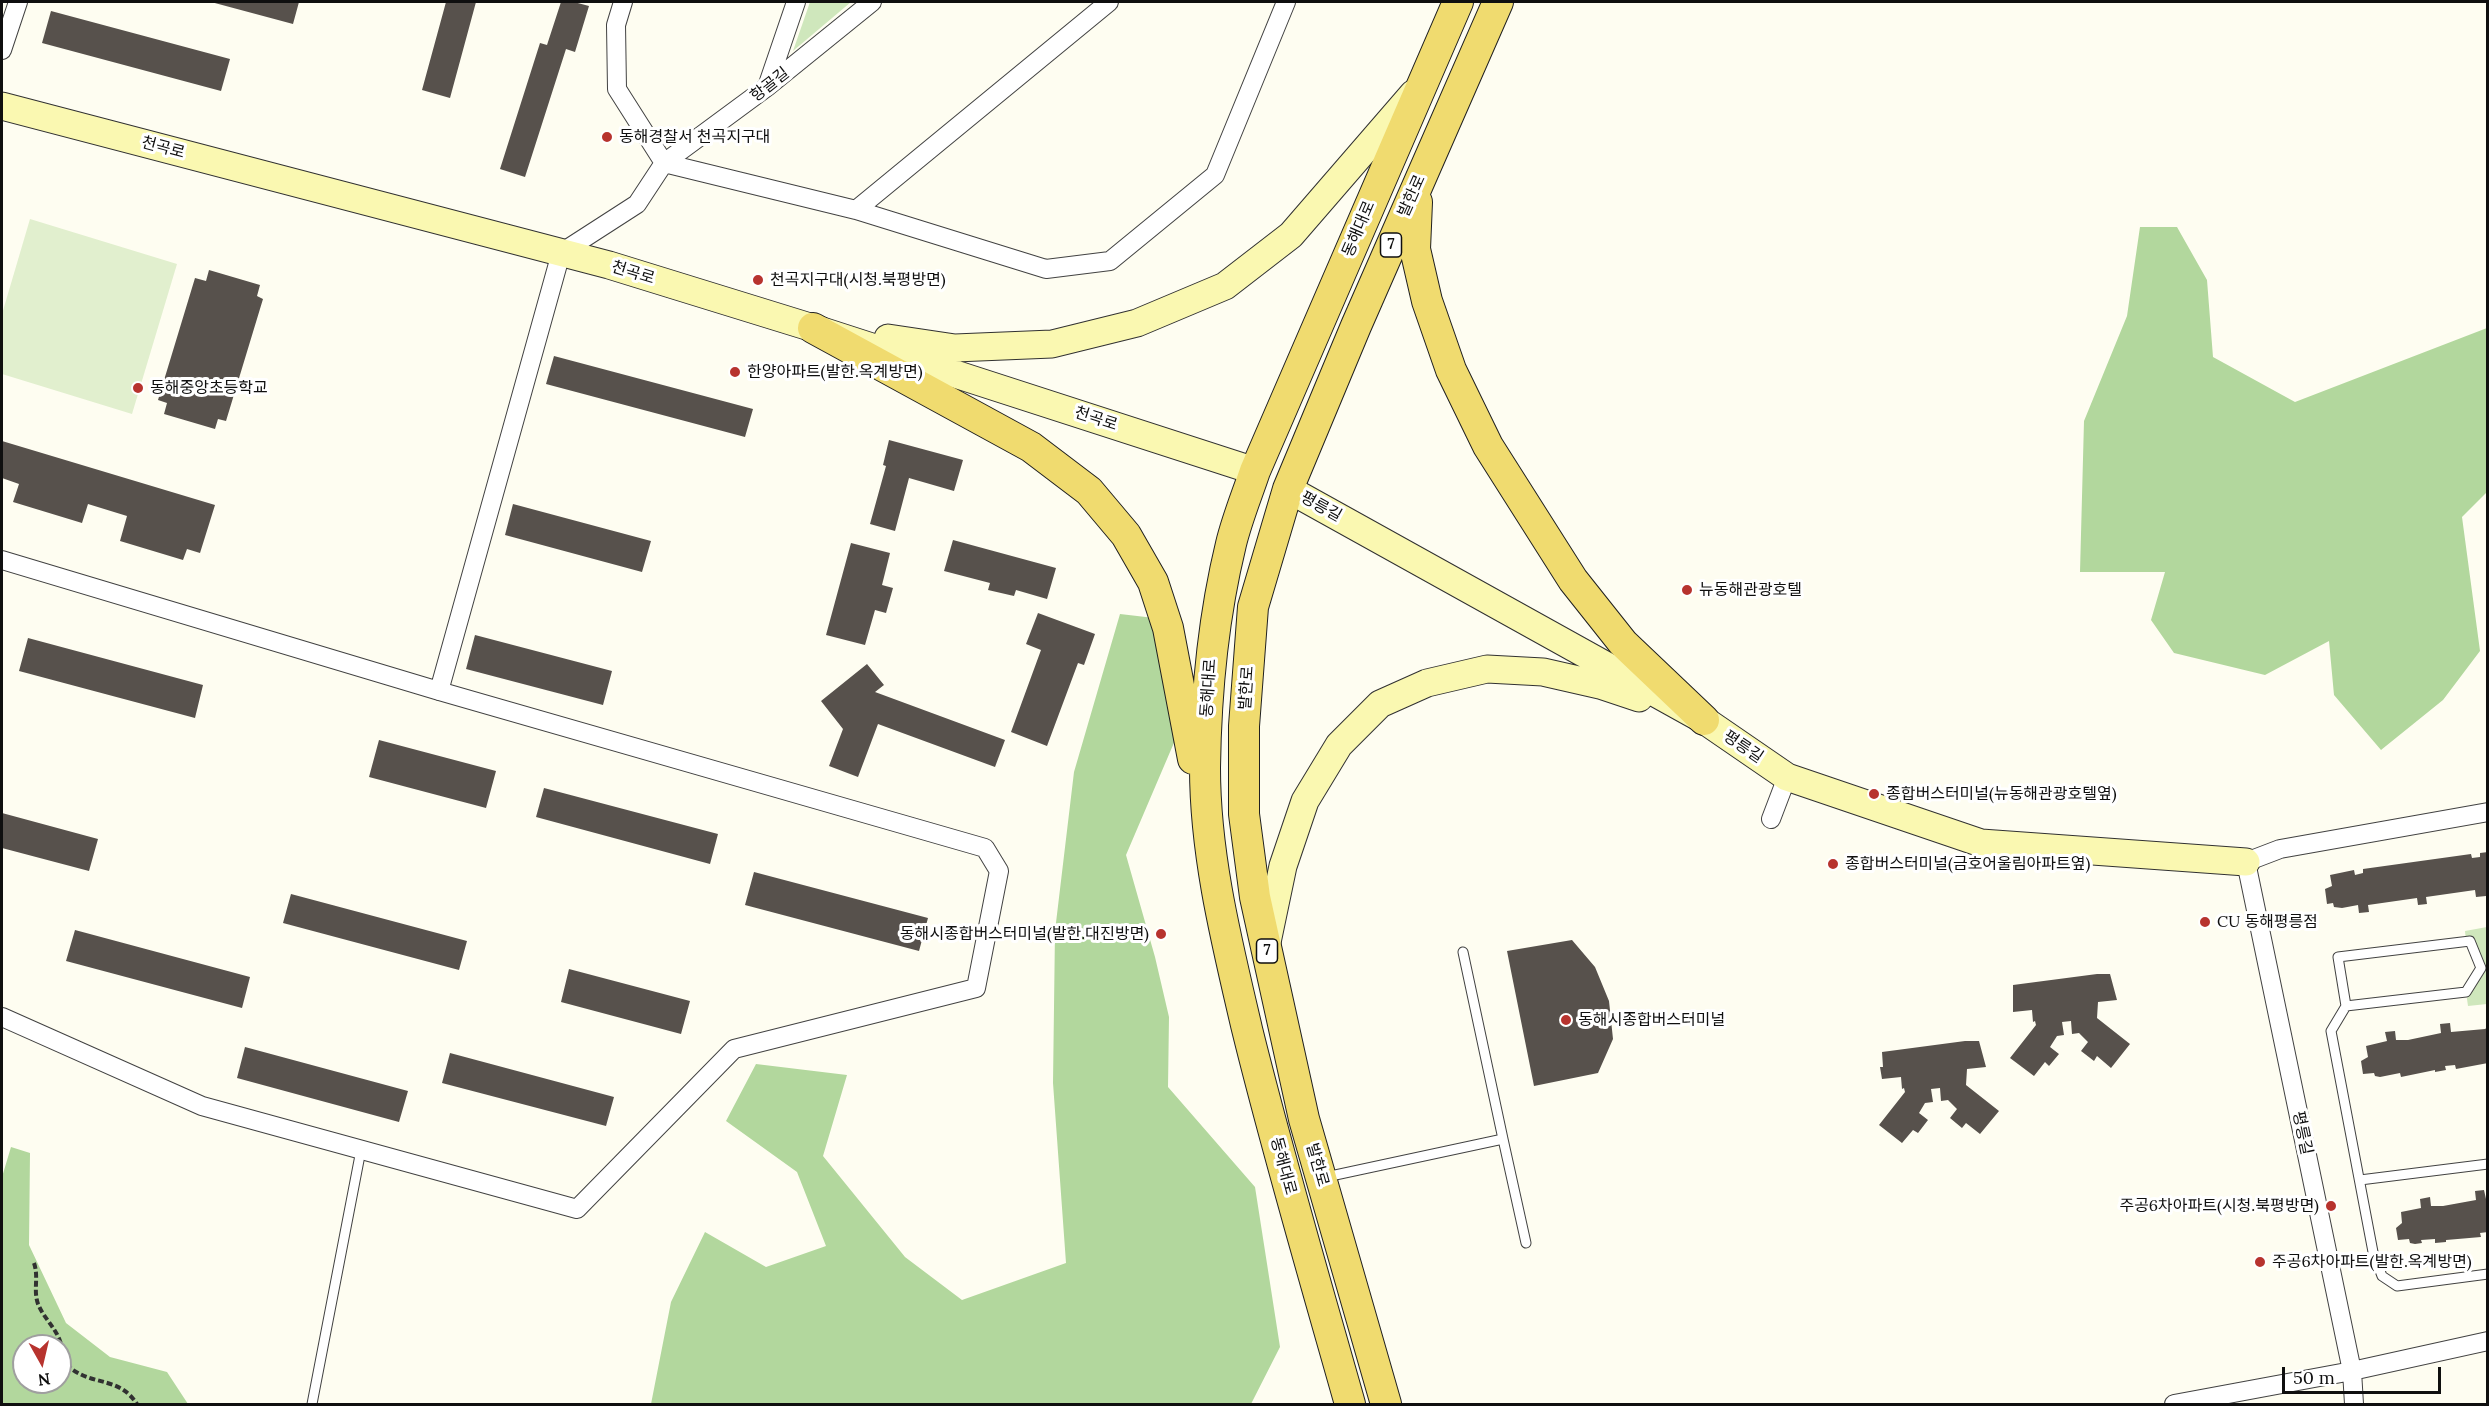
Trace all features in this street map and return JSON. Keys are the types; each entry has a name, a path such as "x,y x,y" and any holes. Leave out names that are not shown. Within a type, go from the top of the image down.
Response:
{"main road":[{"name":"동해대로","path":"1350,1404 1265,1103 1229,954 1212,861 1205,771 1207,695 1215,617 1232,542 1255,471 1458,2"},
{"name":"발한로","path":"1386,1404 1304,1119 1255,897 1244,813 1244,726 1252,607 1288,489 1356,326 1498,2"},
{"path":"1418,183 1415,249 1427,301 1451,370 1488,447 1580,589 1623,643 1704,720"},
{"path":"813,327 1031,447 1089,491 1126,535 1153,582 1168,628 1212,861"},
{"path":"1255,471 1288,489"}],"street":[{"path":"2,50 18,2"},
{"path":"623,2 616,25 617,89 664,163 856,210 1046,269 1110,261 1215,175 1286,2"},
{"path":"768,87 796,2"},
{"name":"항골길","path":"664,163 768,87 872,2"},
{"path":"856,210 1109,2"},
{"path":"813,327 955,348 1052,344 1137,323 1225,286 1291,236 1422,84"},
{"name":"천곡로","path":"2,106 561,253 813,327 1255,471"},
{"path":"439,691 561,253 637,204 664,163"},
{"name":"평릉길","path":"1288,489 1704,720 1787,777 1981,843 2246,862 2280,849 2487,812"},
{"path":"2,560 439,691 985,848 999,871 976,988 734,1049 577,1209 202,1106 2,1017"},
{"path":"1266,948 1283,866 1305,801 1339,745 1380,704 1427,683 1487,669 1543,672 1600,685 1704,720"},
{"path":"1771,819 1787,777"},
{"name":"평릉길","path":"2246,862 2352,1371 2354,1404"},
{"path":"2174,1404 2352,1371 2487,1341"}],"lane":[{"path":"2346,1006 2466,992 2481,968 2470,941 2338,957 2346,1006 2331,1031 2373,1252 2382,1276 2397,1286 2487,1274"},
{"path":"1463,952 1526,1243"},
{"path":"1321,1178 1503,1139"},
{"path":"312,1404 361,1150"},
{"path":"2360,1180 2487,1164"}],"path":[{"path":"34,1263 37,1272 35,1290 39,1306 57,1335 70,1368 84,1376 114,1383 123,1388 137,1404"}],"green space":[{"path":"810,2 851,2 793,51"},
{"path":"30,219 177,264 132,414 2,374 2,314"},
{"path":"2140,227 2177,227 2207,280 2213,357 2295,402 2487,328 2487,492 2462,517 2480,651 2443,700 2381,750 2334,695 2329,641 2265,675 2174,653 2151,620 2165,572 2080,572 2084,421 2127,316"},
{"path":"1120,614 1180,621 1176,738 1126,855 1155,957 1169,1017 1168,1087 1255,1187 1280,1347 1251,1404 651,1404 671,1302 705,1232 766,1267 826,1246 797,1172 726,1121 756,1064 847,1075 823,1156 905,1257 962,1300 1066,1263 1053,1083 1055,931 1074,772"},
{"path":"2487,927 2487,1004 2468,1006 2466,992 2481,968 2466,942 2465,931"},
{"path":"11,1147 30,1153 29,1245 66,1323 110,1357 167,1372 188,1404 2,1404 2,1177"}],"building":[{"path":"211,2 299,2 293,24"},
{"path":"446,2 476,2 450,98 422,90"},
{"path":"561,2 574,2 589,6 575,52 566,49 525,177 500,169 540,43 547,45"},
{"path":"51,11 230,59 221,91 42,43"},
{"path":"209,270 260,285 257,296 263,299 226,421 218,419 215,429 164,414 167,403 158,400 195,278 206,281"},
{"path":"554,356 753,409 745,437 546,384"},
{"path":"889,440 963,460 954,491 909,478 895,531 870,524 886,466 883,465"},
{"path":"2,441 215,505 200,553 187,549 183,560 120,541 127,516 88,504 82,523 13,502 19,484 2,478"},
{"path":"513,504 651,541 642,572 505,535"},
{"path":"953,540 1056,568 1047,599 1016,590 1014,596 988,590 990,583 944,571"},
{"path":"851,543 890,553 882,585 893,588 886,613 875,610 865,645 826,635"},
{"path":"1038,613 1095,634 1084,665 1078,663 1047,746 1011,732 1041,650 1026,644"},
{"path":"475,635 612,671 603,705 466,669"},
{"path":"28,638 203,685 195,718 19,671"},
{"path":"867,664 884,685 875,692 1005,740 995,767 878,724 858,777 829,766 843,729 821,701"},
{"path":"379,740 496,771 486,808 369,777"},
{"path":"544,788 718,834 710,864 536,817"},
{"path":"2,813 98,839 89,871 2,848"},
{"path":"2488,852 2486,896 2476,897 2475,890 2426,897 2427,904 2418,905 2417,898 2368,905 2369,912 2359,913 2358,905 2342,908 2334,907 2333,903 2327,904 2325,889 2332,886 2330,875 2354,870 2355,875 2363,873 2363,869 2471,854 2472,858 2480,857 2480,853"},
{"path":"754,872 928,918 919,951 745,905"},
{"path":"291,894 467,941 459,970 283,923"},
{"path":"75,930 250,977 242,1008 66,961"},
{"name":"동해시종합버스터미널","path":"1572,940 1595,967 1609,1001 1613,1039 1598,1073 1534,1086 1507,951"},
{"path":"569,969 690,1001 681,1034 561,1002"},
{"path":"2110,974 2117,1000 2098,1002 2097,1018 2130,1044 2111,1068 2097,1056 2094,1061 2081,1051 2088,1042 2079,1033 2072,1034 2071,1021 2062,1022 2064,1035 2057,1036 2050,1047 2059,1054 2049,1066 2045,1062 2034,1076 2010,1058 2036,1025 2035,1021 2033,1022 2032,1010 2013,1012 2013,985"},
{"path":"2450,1023 2451,1032 2488,1027 2488,1063 2456,1069 2455,1065 2445,1066 2446,1070 2401,1077 2400,1073 2380,1077 2375,1076 2374,1073 2363,1074 2361,1061 2368,1057 2366,1046 2387,1041 2385,1032 2395,1031 2396,1040 2408,1040 2441,1033 2440,1024"},
{"path":"1979,1041 1986,1067 1967,1069 1966,1085 1999,1111 1980,1134 1966,1123 1962,1128 1950,1118 1957,1109 1948,1100 1941,1101 1940,1088 1931,1089 1933,1102 1925,1103 1919,1113 1928,1120 1918,1133 1913,1130 1902,1143 1879,1125 1905,1092 1904,1088 1902,1089 1901,1077 1882,1079 1880,1067 1883,1067 1882,1052"},
{"path":"245,1047 408,1091 399,1122 237,1078"},
{"path":"450,1053 614,1097 606,1126 442,1083"},
{"path":"2484,1190 2486,1199 2488,1198 2488,1232 2480,1233 2481,1237 2435,1243 2435,1239 2421,1240 2422,1243 2415,1244 2410,1243 2409,1239 2398,1240 2396,1228 2402,1223 2401,1212 2421,1208 2420,1199 2430,1197 2431,1206 2443,1206 2476,1200 2475,1191"}],"place":[{"name":"동해경찰서 천곡지구대","path":"607,137"},
{"name":"천곡지구대(시청.북평방면)","path":"758,280"},
{"name":"한양아파트(발한.옥계방면)","path":"735,372"},
{"name":"동해중앙초등학교","path":"138,388"},
{"name":"뉴동해관광호텔","path":"1687,590"},
{"name":"종합버스터미널(뉴동해관광호텔옆)","path":"1874,794"},
{"name":"종합버스터미널(금호어울림아파트옆)","path":"1833,864"},
{"name":"CU 동해평릉점","path":"2205,922"},
{"name":"동해시종합버스터미널(발한.대진방면)","path":"1161,934"},
{"name":"동해시종합버스터미널","path":"1566,1020"},
{"name":"주공6차아파트(시청.북평방면)","path":"2331,1206"},
{"name":"주공6차아파트(발한.옥계방면)","path":"2260,1262"}]}
